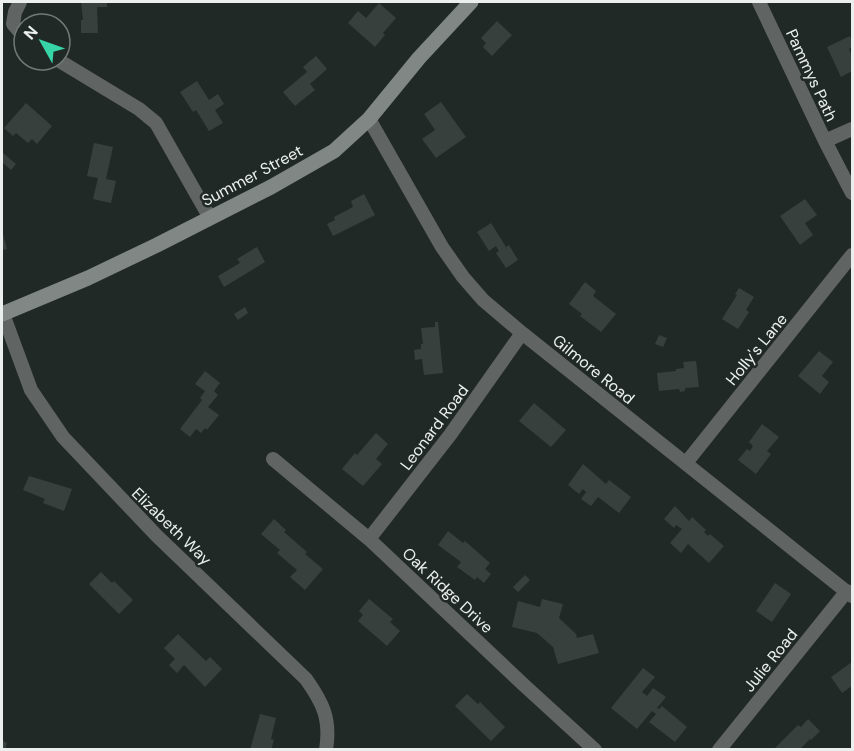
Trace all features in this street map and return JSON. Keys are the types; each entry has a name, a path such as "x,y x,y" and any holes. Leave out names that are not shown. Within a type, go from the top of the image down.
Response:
{"street":[{"name":"Summer Street","path":"2,314 88,278 210,218 334,151 369,119 419,58 471,2"},
{"name":"Pammys Path","path":"759,2 852,194"},
{"path":"72,68 139,109 156,123 210,218"},
{"name":"Gilmore Road","path":"369,119 442,248 483,300 850,593"},
{"path":"825,141 852,129"},
{"name":"Holly's Lane","path":"686,464 852,255"},
{"name":"Elizabeth Way","path":"2,314 31,390 63,437 157,536 306,679 322,701 329,734 326,750"},
{"name":"Leonard Road","path":"369,539 450,435 522,333"},
{"name":"Oak Ridge Drive","path":"273,459 369,539 595,750"},
{"name":"Julie Road","path":"719,750 850,593"}],"building":[{"path":"81,2 107,2 107,7 97,7 98,33 81,33 81,20 83,20"},
{"path":"379,3 396,18 375,47 348,23 358,11 366,18"},
{"path":"497,21 512,35 492,56 483,47 486,43 481,38"},
{"path":"850,36 852,71 841,77 827,47"},
{"path":"316,56 327,69 310,84 315,90 295,106 283,92 307,72 303,67"},
{"path":"197,81 209,100 218,94 224,104 215,110 223,123 209,131 196,110 193,112 180,92"},
{"path":"441,102 466,137 436,158 422,139 435,130 424,114"},
{"path":"26,103 52,126 37,144 32,139 28,143 16,133 13,136 4,128"},
{"path":"94,143 113,147 106,179 116,181 111,203 93,199 98,178 87,176"},
{"path":"2,152 16,164 11,170 2,162"},
{"path":"364,194 375,215 333,236 327,224 335,220 334,217 353,207 351,201"},
{"path":"805,199 817,215 805,223 813,235 800,245 780,216"},
{"path":"491,223 506,247 509,245 518,260 506,268 496,253 499,251 496,246 489,251 477,232"},
{"path":"2,230 7,249 2,250"},
{"path":"257,247 265,262 224,287 218,276 240,263 237,259"},
{"path":"585,282 596,291 593,296 616,314 601,332 569,304"},
{"path":"739,288 754,297 746,310 749,312 738,329 722,319"},
{"path":"245,307 248,313 238,320 234,314"},
{"path":"435,322 438,322 443,373 424,375 422,359 415,360 414,350 421,349 421,344 423,344 421,328 435,327"},
{"path":"659,335 667,338 663,347 655,344"},
{"path":"819,351 833,362 822,376 829,382 820,394 798,376"},
{"path":"696,361 699,387 685,388 685,391 680,392 679,389 659,391 657,373 676,371 676,369 684,368 683,362"},
{"path":"205,371 220,383 214,391 218,395 208,407 219,415 207,430 205,428 201,433 196,429 190,437 180,429 202,400 200,398 205,391 195,384"},
{"path":"534,403 566,430 551,447 519,421"},
{"path":"762,424 779,437 767,451 771,454 756,474 738,460 747,449 750,451 753,446 749,442"},
{"path":"376,433 388,444 376,459 382,464 363,486 342,469"},
{"path":"583,464 606,484 609,480 631,497 619,513 598,497 591,506 581,499 586,492 583,489 579,494 568,485"},
{"path":"29,476 72,489 64,511 43,503 45,499 23,490"},
{"path":"675,506 689,521 692,517 706,530 704,532 708,536 710,534 724,546 709,563 688,544 681,553 670,543 682,529 676,525 674,528 664,519"},
{"path":"274,519 286,530 284,532 307,552 305,554 323,569 305,590 290,577 297,570 277,553 280,550 261,534"},
{"path":"448,531 463,543 465,541 490,563 485,569 491,574 484,583 477,577 475,580 457,567 461,562 438,545"},
{"path":"101,572 133,600 119,614 89,584"},
{"path":"525,575 530,580 518,592 513,587"},
{"path":"775,583 791,594 772,622 756,611"},
{"path":"369,599 393,619 390,622 400,631 387,646 358,621 363,615 359,611"},
{"path":"542,599 563,604 559,618 576,634 577,638 593,634 599,653 558,664 553,647 537,633 512,627 518,601 540,607"},
{"path":"178,634 206,661 210,657 222,669 205,687 184,665 177,673 169,665 175,659 164,648"},
{"path":"852,662 852,686 842,693 831,677"},
{"path":"643,668 655,677 642,692 647,696 653,688 666,697 657,708 662,706 687,727 675,742 649,722 656,714 652,711 637,729 611,708"},
{"path":"467,694 478,704 480,702 505,727 491,741 455,706"},
{"path":"260,714 276,718 271,750 250,750"},
{"path":"808,719 820,731 811,740 799,750 773,750 798,725 801,727"},
{"path":"2,740 7,743 5,750 2,750"}]}
